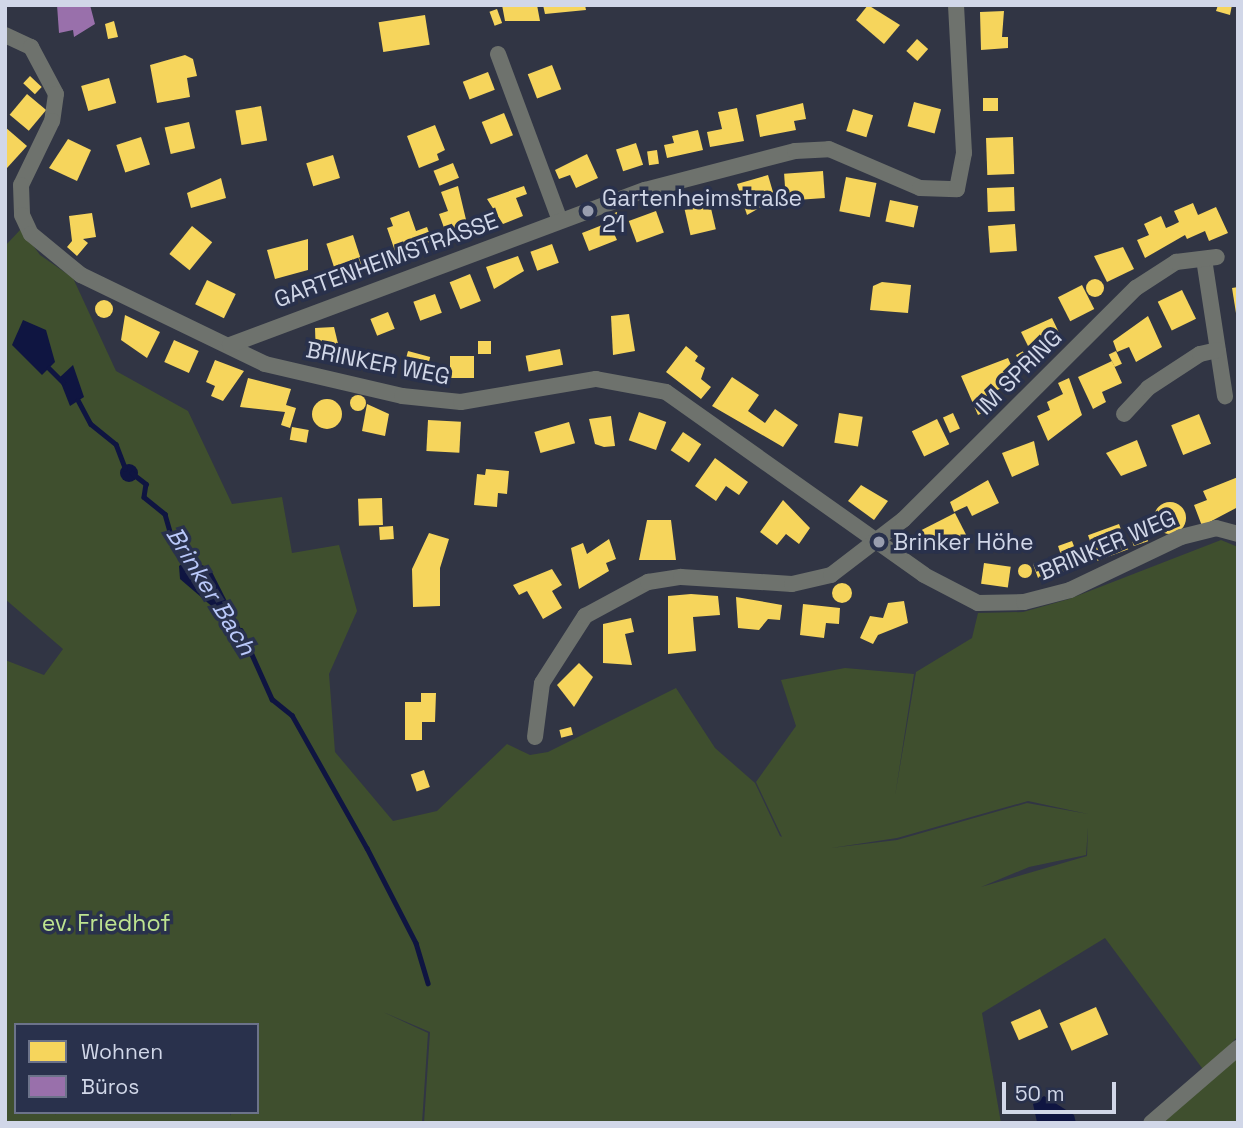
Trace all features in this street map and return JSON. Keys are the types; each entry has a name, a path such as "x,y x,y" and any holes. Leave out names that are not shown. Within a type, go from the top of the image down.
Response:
{"street":[{"name":"GARTENHEIMSTRASSE","path":"230,345 645,190 795,151 829,149 920,188 957,189 964,153 956,5"},
{"name":"BRINKER WEG","path":"5,35 31,47 47,67 56,94 52,121 21,185 22,215 31,234 81,275 265,364 402,396 461,402 596,379 666,392 924,575 978,603 1024,602 1070,590 1181,537 1216,528 1238,534"},
{"path":"498,54 560,221"},
{"name":"IM SPRING","path":"879,542 1136,288 1176,262 1210,258 1225,396"},
{"path":"1124,414 1148,388 1200,354 1218,350"},
{"path":"535,737 542,683 559,647 585,616 626,592 681,577 792,584 831,575 879,542"},
{"path":"1151,1123 1238,1048"}],"green space":[{"name":"ev. Friedhof","path":"21,229 40,255 73,278 116,371 188,411 232,504 282,497 292,553 339,545 357,611 329,674 335,752 393,821 437,811 507,744 530,755 548,752 676,688 715,748 755,783 782,837 756,782 796,726 781,680 845,668 914,674 895,796 916,672 972,638 978,613 1023,612 1069,599 1221,540 1238,547 1238,1036 1205,1072 1105,938 982,1013 1001,1123 424,1123 430,1032 383,1012 428,1033 422,1123 226,1123 231,1114 259,1114 259,1023 14,1023 14,1114 55,1114 62,1123 5,1123 5,660 44,675 63,649 5,599 5,246","holes":["1028,801 1088,814 1027,803 897,840 831,848 897,838","1088,827 1087,856 981,887 1029,867 1086,855"]},
{"path":"1238,1057 1238,1123 1160,1123"},
{"path":"56,1114 230,1114 230,1123 56,1123"}],"water":[{"path":"23,320 46,330 55,362 42,375 12,345"},
{"path":"73,365 84,397 70,406 59,378"},
{"path":"129,464 135,467 138,473 135,479 129,482 123,479 120,473 123,467"},
{"path":"187,560 210,568 243,633 180,579 179,566"},
{"path":"1044,1096 1074,1115 1076,1123 1037,1122 1033,1104"}],"building: Wohnen":[{"path":"502,5 537,5 540,21 505,21"},
{"path":"543,5 585,5 586,10 545,14"},
{"path":"868,5 900,25 884,44 856,20"},
{"path":"1218,5 1232,5 1230,15 1216,11"},
{"path":"497,9 502,23 495,26 489,12"},
{"path":"1004,11 1002,37 1008,37 1008,48 981,50 980,12"},
{"path":"425,15 430,45 383,52 379,22"},
{"path":"114,21 118,37 108,39 105,24"},
{"path":"917,39 928,49 917,61 906,51"},
{"path":"185,55 193,59 197,76 187,78 190,97 157,103 150,65"},
{"path":"552,65 561,89 537,99 528,74"},
{"path":"488,72 495,90 470,99 463,82"},
{"path":"30,76 42,87 35,94 23,83"},
{"path":"109,78 116,103 88,111 81,86"},
{"path":"27,94 46,110 29,131 10,115"},
{"path":"983,98 998,98 998,111 983,111"},
{"path":"914,102 941,109 935,133 908,126"},
{"path":"803,103 806,119 794,121 796,130 760,137 756,115"},
{"path":"261,106 267,140 241,145 235,111"},
{"path":"737,108 744,141 710,147 707,132 722,129 718,112"},
{"path":"853,109 873,115 866,137 846,131"},
{"path":"504,113 513,135 491,144 482,122"},
{"path":"189,122 195,148 171,154 165,128"},
{"path":"435,125 445,150 437,154 439,160 419,168 407,136"},
{"path":"5,127 27,146 7,168 5,167"},
{"path":"698,130 703,150 667,158 664,145 674,143 672,136"},
{"path":"141,137 150,165 125,173 116,145"},
{"path":"1013,137 1014,174 987,175 986,138"},
{"path":"68,139 91,150 77,181 49,168"},
{"path":"636,143 643,165 623,171 616,149"},
{"path":"657,150 659,164 649,165 647,151"},
{"path":"587,154 598,178 576,188 570,175 559,179 555,170"},
{"path":"333,155 340,178 313,186 306,163"},
{"path":"453,163 459,178 440,186 434,171"},
{"path":"823,171 825,198 786,201 784,174"},
{"path":"768,175 775,199 747,215 737,184"},
{"path":"846,177 876,183 870,217 839,211"},
{"path":"221,178 226,198 191,208 187,193"},
{"path":"458,186 468,228 447,236 439,214 448,211 441,192"},
{"path":"524,186 527,194 516,198 523,216 503,224 487,199"},
{"path":"1014,187 1015,211 988,212 987,188"},
{"path":"890,200 918,206 914,228 885,222"},
{"path":"1193,203 1198,215 1216,207 1228,233 1209,241 1205,231 1187,239 1185,235 1145,258 1137,240 1149,235 1144,224 1161,216 1166,228 1173,225 1179,222 1174,211"},
{"path":"710,204 716,229 691,235 685,210"},
{"path":"409,211 416,231 427,227 432,241 396,254 387,228 393,226 390,218"},
{"path":"656,211 664,233 637,243 629,221"},
{"path":"617,212 621,221 610,225 617,240 589,251 582,233 610,222 607,216"},
{"path":"92,213 96,237 83,239 88,243 77,256 67,247 72,241 69,216"},
{"path":"1015,224 1017,251 990,253 988,226"},
{"path":"192,226 212,242 190,270 169,254"},
{"path":"353,235 363,266 337,275 326,244"},
{"path":"308,239 308,270 275,279 267,250"},
{"path":"552,244 559,263 537,271 530,252"},
{"path":"1123,247 1134,269 1107,282 1094,256"},
{"path":"518,256 524,271 494,289 486,267"},
{"path":"470,274 481,301 460,309 450,282"},
{"path":"1091,279 1099,279 1104,288 1102,295 1091,297 1086,292 1086,284"},
{"path":"207,280 236,294 224,318 195,304"},
{"path":"882,282 911,285 908,313 870,310 873,286"},
{"path":"1082,285 1094,309 1070,321 1058,297"},
{"path":"1238,287 1238,313 1236,313 1232,288"},
{"path":"1182,290 1196,319 1172,331 1158,302"},
{"path":"435,294 442,313 420,321 413,302"},
{"path":"104,300 110,303 113,309 110,315 104,318 98,315 95,309 98,303"},
{"path":"388,312 395,329 377,336 370,319"},
{"path":"629,314 635,351 613,355 611,316"},
{"path":"125,315 160,332 147,358 121,340"},
{"path":"1148,316 1162,347 1136,362 1129,347 1117,352 1113,341"},
{"path":"1052,318 1063,341 1021,366 1016,355 1029,348 1021,332"},
{"path":"334,327 341,356 316,357 315,328"},
{"path":"174,340 199,351 189,373 164,362"},
{"path":"478,341 491,341 491,354 478,354"},
{"path":"686,346 698,356 695,361 705,368 701,379 711,387 701,399 666,372"},
{"path":"560,349 563,365 529,371 526,356"},
{"path":"408,351 430,357 425,378 402,372"},
{"path":"1116,351 1122,364 1115,367 1109,354"},
{"path":"450,356 474,356 474,378 450,378"},
{"path":"1008,358 1018,381 995,391 1001,405 978,415 961,376"},
{"path":"215,360 244,371 223,401 211,396 215,386 206,382"},
{"path":"1112,361 1122,383 1102,392 1106,402 1093,409 1078,377"},
{"path":"732,377 759,395 748,411 765,423 775,409 798,425 783,447 712,406"},
{"path":"248,378 291,389 286,405 296,408 290,428 281,425 285,412 240,407"},
{"path":"1069,378 1082,415 1048,441 1037,416 1050,410 1047,402 1063,394 1058,383"},
{"path":"358,395 366,403 358,411 350,403"},
{"path":"327,399 338,403 342,414 338,425 327,429 316,425 312,414 316,403"},
{"path":"367,404 389,414 385,436 362,431"},
{"path":"639,412 666,422 656,450 629,440"},
{"path":"839,413 863,417 858,446 834,443"},
{"path":"953,413 960,429 950,433 943,417"},
{"path":"1199,414 1211,444 1183,455 1171,425"},
{"path":"611,416 615,446 595,444 589,419"},
{"path":"937,419 949,444 924,456 912,431"},
{"path":"428,420 461,422 459,453 426,451"},
{"path":"569,422 575,443 540,453 534,432"},
{"path":"292,427 309,430 306,443 290,440"},
{"path":"683,432 701,444 689,463 671,450"},
{"path":"1137,440 1147,466 1121,476 1106,453"},
{"path":"1034,441 1039,465 1012,477 1002,453"},
{"path":"715,458 748,482 739,495 726,486 716,501 695,486"},
{"path":"486,469 509,471 507,494 498,493 497,507 474,505 477,474 485,475"},
{"path":"1238,477 1238,507 1202,526 1194,505 1207,500 1203,491"},
{"path":"988,480 999,503 972,516 967,506 954,512 950,502"},
{"path":"861,485 888,501 874,520 848,501"},
{"path":"382,498 383,525 359,526 358,499"},
{"path":"783,500 810,528 799,544 786,534 777,545 760,532"},
{"path":"1170,502 1181,507 1186,518 1181,529 1170,534 1159,529 1154,518 1159,507"},
{"path":"955,513 966,535 932,553 921,530"},
{"path":"647,520 671,520 676,560 639,560"},
{"path":"1119,524 1128,549 1097,561 1088,535"},
{"path":"393,526 394,539 380,540 379,527"},
{"path":"1144,529 1148,541 1134,546 1130,534"},
{"path":"429,533 449,539 440,568 440,606 413,607 412,569"},
{"path":"609,539 616,559 606,563 609,571 579,589 571,548 583,543 587,554"},
{"path":"1072,541 1082,567 1038,578 1033,564 1061,555 1058,546"},
{"path":"984,563 1011,567 1008,588 981,584"},
{"path":"1025,564 1030,566 1030,576 1025,578 1020,576 1018,571 1020,566"},
{"path":"552,569 562,585 552,591 562,608 543,619 527,591 519,595 513,585"},
{"path":"842,583 849,586 852,593 849,600 842,603 835,600 832,593 835,586"},
{"path":"668,596 718,596 720,615 693,617 696,651 668,654"},
{"path":"736,597 782,605 780,620 768,619 759,630 738,628"},
{"path":"904,601 908,623 878,635 873,644 860,638 870,616 883,618 888,603"},
{"path":"803,604 840,608 839,624 826,623 824,638 800,635"},
{"path":"631,618 634,632 625,634 632,665 603,663 603,624"},
{"path":"579,663 593,677 574,707 557,685"},
{"path":"421,693 436,693 435,722 422,722 422,740 405,740 405,702 421,702"},
{"path":"571,727 573,735 561,738 559,730"},
{"path":"424,770 430,787 417,792 411,775"},
{"path":"1096,1007 1108,1034 1072,1051 1059,1023"},
{"path":"1040,1009 1048,1027 1019,1040 1011,1022"}],"building: Büros":[{"path":"57,5 90,5 95,24 74,37 73,30 59,33"}],"waterway":[{"name":"Brinker Bach","path":"49,368 63,382"},
{"name":"Brinker Bach","path":"78,400 91,424 116,444 125,468"},
{"name":"Brinker Bach","path":"132,473 146,484 144,497 165,514 171,535 184,542 196,565"},
{"name":"Brinker Bach","path":"241,630 272,699 292,715 367,848 416,943 428,983"}],"place":[{"name":"Gartenheimstraße 21","path":"588,211"},
{"name":"Brinker Höhe","path":"879,542"}]}
